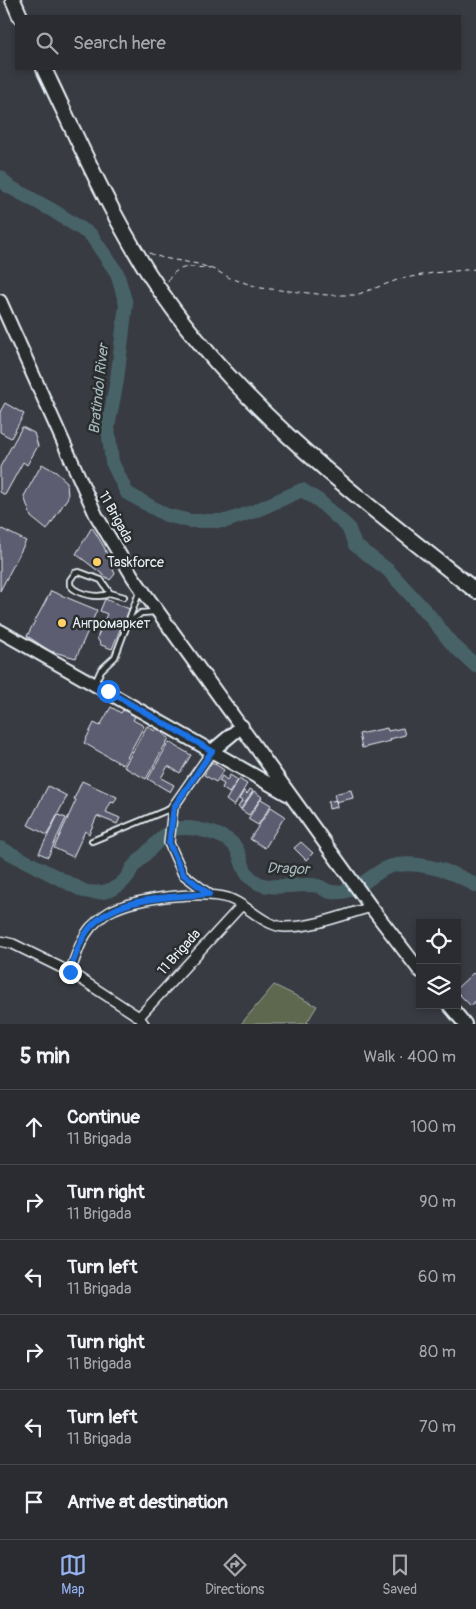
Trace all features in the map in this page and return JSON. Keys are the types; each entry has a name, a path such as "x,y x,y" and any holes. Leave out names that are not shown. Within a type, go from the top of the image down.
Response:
{"main road":[{"path":"13,0 20,15"},
{"path":"44,70 121,226 150,275 190,330 226,373 320,466 476,591"},
{"name":"11 Brigada","path":"0,301 96,515 141,588 371,907 416,966"},
{"name":"11 Brigada","path":"0,631 293,798"},
{"path":"212,751 242,726"},
{"path":"452,1009 465,1024"}],"street":[{"path":"209,894 183,874 169,843 174,807 212,751"},
{"path":"70,972 84,936 92,925 114,909 143,900 209,894 229,898 264,920 274,925 285,926 318,923 371,907"},
{"name":"11 Brigada","path":"0,941 13,944 70,972 142,1021 241,906"}],"lane":[{"path":"110,593 98,596 73,589 70,585 70,580 75,573 79,572 101,580 110,593 124,597"},
{"path":"95,684 101,670 115,658 141,588"},
{"path":"127,626 140,613 159,612"},
{"path":"92,841 174,807"}],"path":[{"path":"147,253 163,258 198,264 216,270 230,278 262,288 327,296 356,295 400,279 476,269"},
{"path":"166,287 168,278 176,270 186,267 199,267 216,270"}],"green space":[{"path":"274,985 317,1006 306,1024 241,1024"}],"building":[{"path":"5,403 24,414 11,438 0,432 0,412"},
{"path":"22,427 34,433 38,446 27,465 23,462 5,495 0,492 0,467"},
{"path":"42,464 56,472 67,482 68,497 47,530 31,517 24,496"},
{"path":"92,527 104,547 115,574 110,580 76,554"},
{"path":"2,529 26,541 0,591 0,533"},
{"name":"Ангромаркет","path":"51,591 97,610 76,658 50,651 27,636"},
{"path":"105,599 132,610 127,621 124,620 112,649 101,645 97,638 107,614 100,611"},
{"path":"111,707 121,713 123,710 135,716 133,720 144,726 123,765 84,743 94,723 100,726"},
{"path":"147,726 155,731 157,727 165,731 163,734 169,738 146,779 124,767"},
{"path":"387,728 388,731 403,728 405,735 390,739 391,741 362,748 359,734"},
{"path":"169,742 191,755 180,773 168,766 161,778 174,785 170,792 148,779"},
{"path":"212,762 224,770 216,782 204,775"},
{"path":"230,775 238,780 229,793 222,788 224,784 219,781 222,776 227,780"},
{"path":"239,779 247,784 234,806 226,800"},
{"path":"82,781 117,797 114,803 111,802 106,812 120,818 117,824 97,816 89,834 85,831 73,857 54,848 76,800 74,799"},
{"path":"48,786 67,796 47,835 28,825"},
{"path":"250,789 253,791 241,809 238,807 242,801 239,799 244,791 247,794"},
{"path":"351,790 353,798 336,802 334,794"},
{"path":"254,791 262,797 249,815 241,810"},
{"path":"261,799 271,805 258,825 248,819"},
{"path":"336,800 337,807 329,809 328,802"},
{"path":"271,807 285,816 265,848 250,839"},
{"path":"58,815 66,818 48,857 39,853"},
{"path":"301,842 313,853 306,860 294,848"},
{"path":"473,973 476,976 476,1000 471,1006 461,996 461,984"}],"waterway":[{"name":"Bratindol River","path":"0,177 8,186 52,210 91,235 117,273 126,304 117,380 108,427 112,462 127,493 166,515 190,521 226,521 255,511 302,490 318,500 348,527 355,545 388,570 429,615 452,644 476,666"},
{"name":"Dragor","path":"0,848 84,891 92,892 106,891 119,885 129,875 132,868 165,835 173,829 182,828 197,829 230,841 237,850 248,875 264,885 312,885 330,892 339,892 351,889 389,867 415,865 442,870 467,880 476,886"}],"place":[{"name":"Taskforce","path":"97,562"},
{"name":"Ангромаркет","path":"62,623"}],"route":[{"path":"70,972 84,936 92,925 114,909 143,900 209,894 183,874 169,843 174,807 212,751 108,691"}]}
